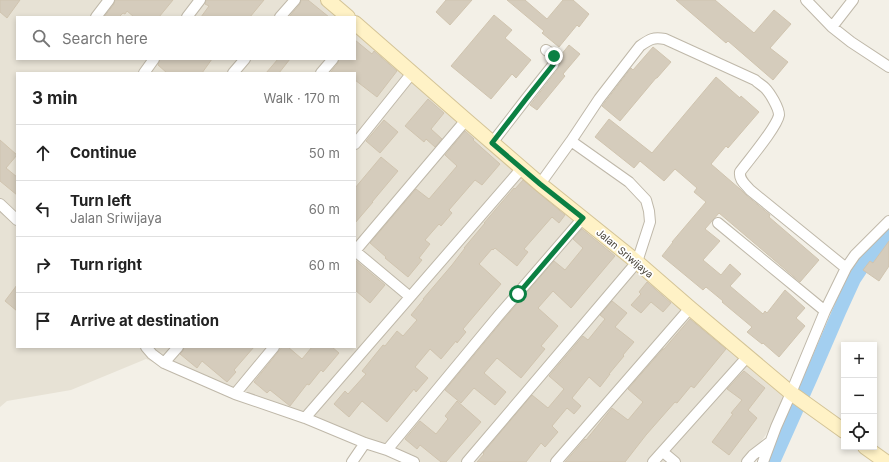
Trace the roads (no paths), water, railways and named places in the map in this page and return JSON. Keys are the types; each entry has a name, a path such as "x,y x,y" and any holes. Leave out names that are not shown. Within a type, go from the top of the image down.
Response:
{"street":[{"path":"97,16 109,0"},
{"path":"188,16 200,0"},
{"path":"281,16 295,0"},
{"path":"328,0 347,16"},
{"path":"806,0 832,27 851,42 889,67"},
{"path":"832,27 853,0"},
{"name":"Jalan Sriwijaya","path":"357,27 540,184 637,262 794,395 841,429"},
{"path":"540,184 599,99 640,46 648,40 656,37 665,39 755,80 765,88 778,109 779,116 773,128 740,172 740,176 750,190 846,268"},
{"path":"492,143 553,65 555,60 554,56 546,50"},
{"path":"145,72 153,60"},
{"path":"234,72 244,60"},
{"path":"322,72 332,60"},
{"path":"356,143 412,73"},
{"path":"356,250 466,120"},
{"path":"467,462 637,262 650,222 646,200 629,182 571,141"},
{"path":"305,418 522,168"},
{"path":"0,204 16,219"},
{"path":"387,450 583,218"},
{"path":"763,462 776,427 794,395 825,311 846,268 855,255 889,221"},
{"path":"718,223 825,311"},
{"path":"356,252 410,296"},
{"path":"556,462 690,308"},
{"path":"147,348 164,363 235,394 305,418 414,462"},
{"path":"164,363 177,348"},
{"path":"235,394 273,348"},
{"path":"653,462 748,356"},
{"path":"747,462 753,455 770,442"},
{"path":"352,462 365,443"},
{"path":"869,450 886,462"},
{"path":"663,452 676,462"}],"waterway":[{"path":"773,462 854,279 868,258 889,236"}]}
